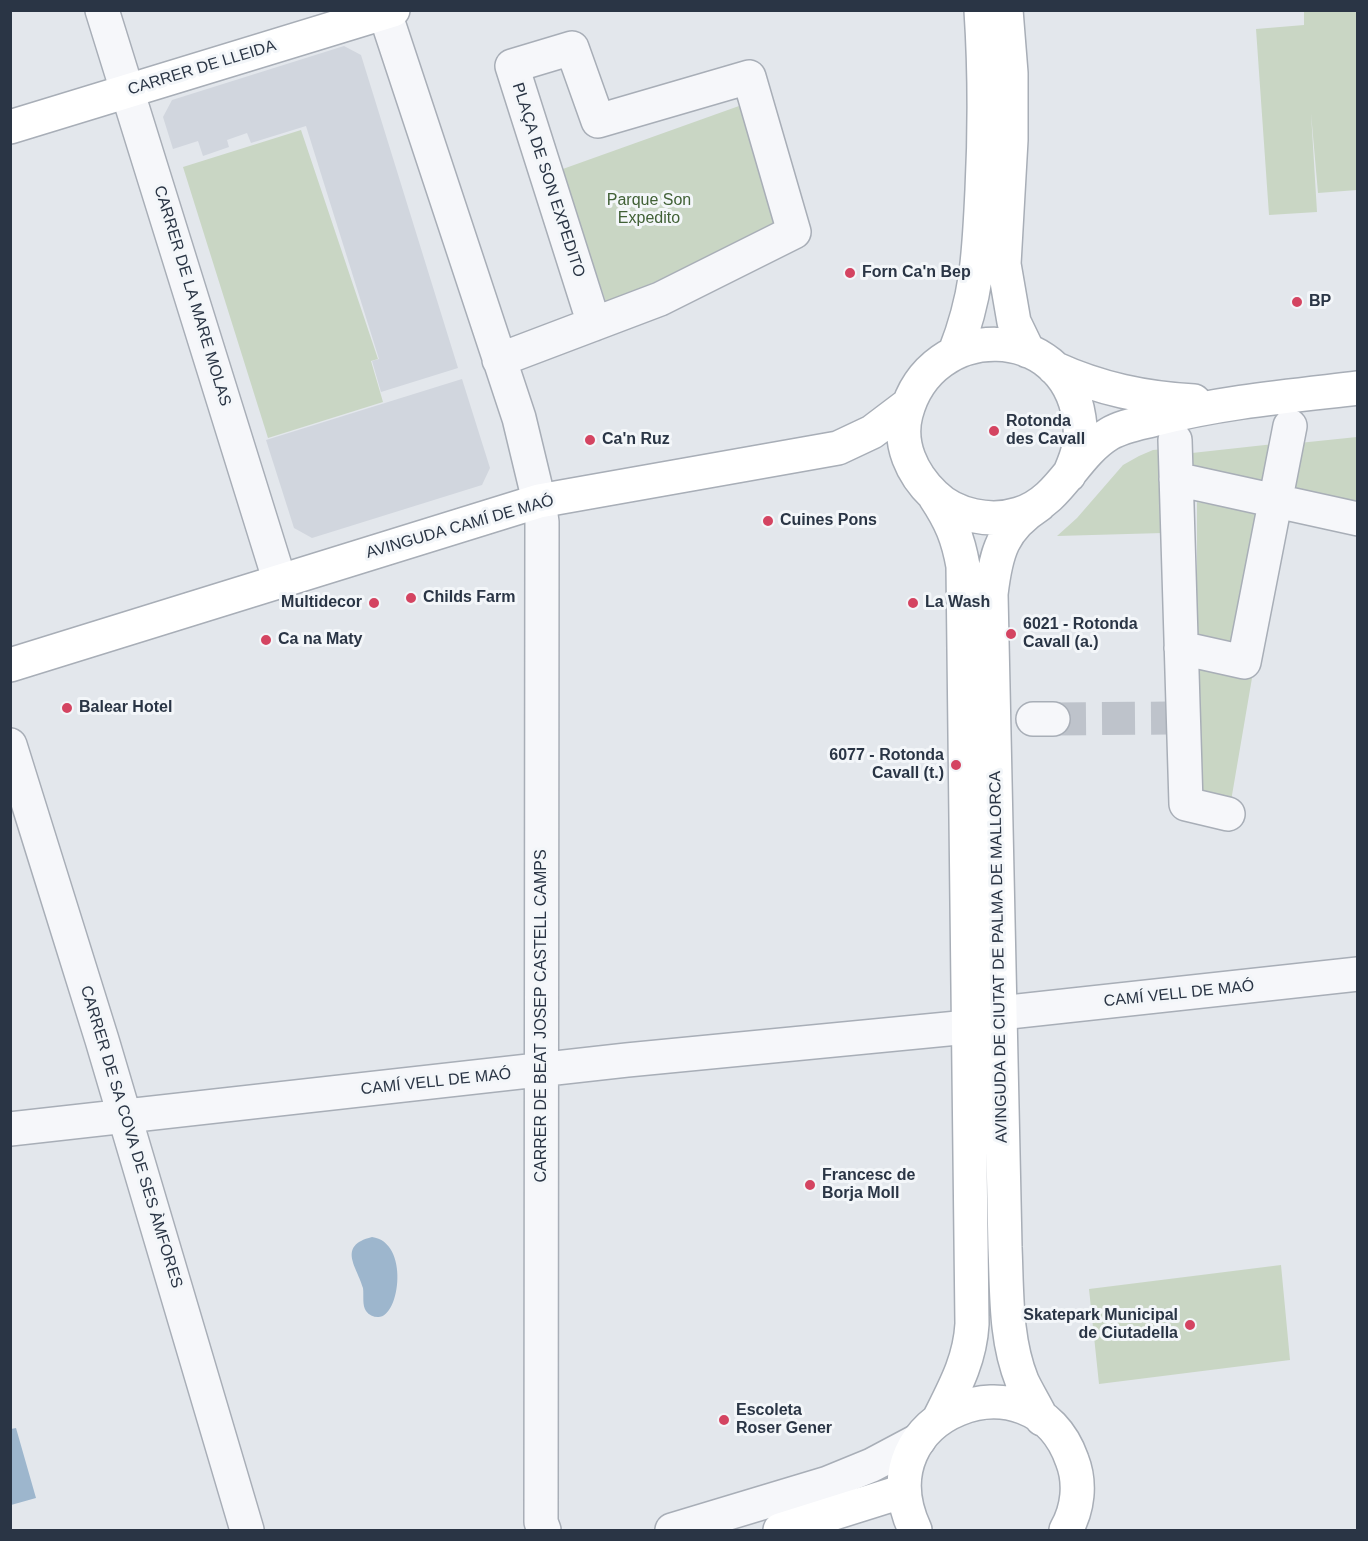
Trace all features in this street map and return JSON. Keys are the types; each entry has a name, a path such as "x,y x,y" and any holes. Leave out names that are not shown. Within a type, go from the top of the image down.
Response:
{"street":[{"name":"CARRER DE LA MARE MOLAS","path":"102,10 280,582"},
{"path":"955,352 967,320 978,263 985,138 985,71 981,10"},
{"path":"1006,10 1011,73 1011,140 1004,264 1014,322 1041,359 1068,386 1077,407 1081,430 1078,453 1069,475"},
{"name":"CARRER DE LLEIDA","path":"10,127 388,11"},
{"name":"CARRER DE BEAT JOSEP CASTELL CAMPS","path":"388,11 519,418 542,522 541,1522 544,1530"},
{"name":"PLAÇA DE SON EXPEDITO","path":"499,360 660,299 794,232 749,77 598,121 572,48 512,66 594,324"},
{"path":"1232,402 1183,400 1113,390 1078,379 1010,345 991,343 955,352 927,373 909,404 904,422 904,439 914,471 935,497 954,509 975,516 997,518 1018,514 1039,505 1055,492 1088,451 1110,434 1182,412 1232,402 1358,388"},
{"name":"AVINGUDA CAMÍ DE MAÓ","path":"10,665 539,501 838,448 872,432 909,404"},
{"path":"1181,648 1244,662 1290,426"},
{"path":"1175,441 1181,648 1176,718 1186,804 1228,813"},
{"path":"1176,479 1358,519"},
{"name":"AVINGUDA DE CIUTAT DE PALMA DE MALLORCA","path":"904,1491 907,1464 958,1381 970,1346 963,566 952,526 935,497"},
{"name":"AVINGUDA DE CIUTAT DE PALMA DE MALLORCA","path":"1039,505 1020,517 1000,548 993,573 991,594 1008,1321 1011,1346 1023,1382 1042,1419"},
{"name":"CARRER DE SA COVA DE SES ÀMFORES","path":"10,745 99,1028 247,1530"},
{"name":"CAMÍ VELL DE MAÓ","path":"999,1013 1358,974"},
{"name":"CAMÍ VELL DE MAÓ","path":"10,1129 636,1059 968,1027"},
{"path":"672,1530 828,1483 872,1465 929,1430 955,1409 990,1402 1009,1403 1026,1409 1042,1419 1062,1440 1074,1466 1077,1494 1075,1509 1066,1530"},
{"path":"780,1530 904,1491 907,1511 915,1530"}],"shaded area":[{"path":"344,46 361,55 458,368 381,392 372,361 379,359 306,126 251,143 247,133 227,140 229,147 203,156 198,141 173,149 163,117 172,100"},
{"path":"462,379 490,468 482,485 312,538 294,528 266,440"}],"green space":[{"path":"1304,11 1357,11 1357,190 1318,193 1311,113 1317,212 1269,215 1256,29 1304,25"},
{"name":"Parque Son Expedito","path":"739,106 781,221 607,305 560,170"},
{"path":"301,130 378,359 371,361 383,402 268,438 183,167"},
{"path":"1357,437 1357,506 1290,492 1299,443"},
{"path":"1274,444 1264,488 1191,475 1192,453"},
{"path":"1164,449 1163,533 1057,536 1077,518 1123,465 1153,450"},
{"path":"1197,502 1261,513 1233,648 1197,642"},
{"path":"1191,664 1252,678 1231,801 1196,793"},
{"name":"Skatepark Municipal de Ciutadella","path":"1281,1265 1290,1360 1099,1384 1089,1289"}],"water":[{"path":"372,1237 384,1242 392,1252 398,1279 392,1306 386,1314 378,1317 370,1315 365,1309 363,1288 352,1258 355,1246"},
{"path":"16,1428 36,1498 11,1505 11,1429"}],"tunnel":[{"path":"1053,719 1168,718"}],"place":[{"name":"Forn Ca'n Bep","path":"850,273"},
{"name":"BP","path":"1297,302"},
{"name":"Rotonda des Cavall","path":"994,431"},
{"name":"Ca'n Ruz","path":"590,440"},
{"name":"Cuines Pons","path":"768,521"},
{"name":"Childs Farm","path":"411,598"},
{"name":"Multidecor","path":"374,603"},
{"name":"La Wash","path":"913,603"},
{"name":"6021 - Rotonda Cavall (a.)","path":"1011,634"},
{"name":"Ca na Maty","path":"266,640"},
{"name":"Balear Hotel","path":"67,708"},
{"name":"6077 - Rotonda Cavall (t.)","path":"956,765"},
{"name":"Francesc de Borja Moll","path":"810,1185"},
{"name":"Skatepark Municipal de Ciutadella","path":"1190,1325"},
{"name":"Escoleta Roser Gener","path":"724,1420"}]}
